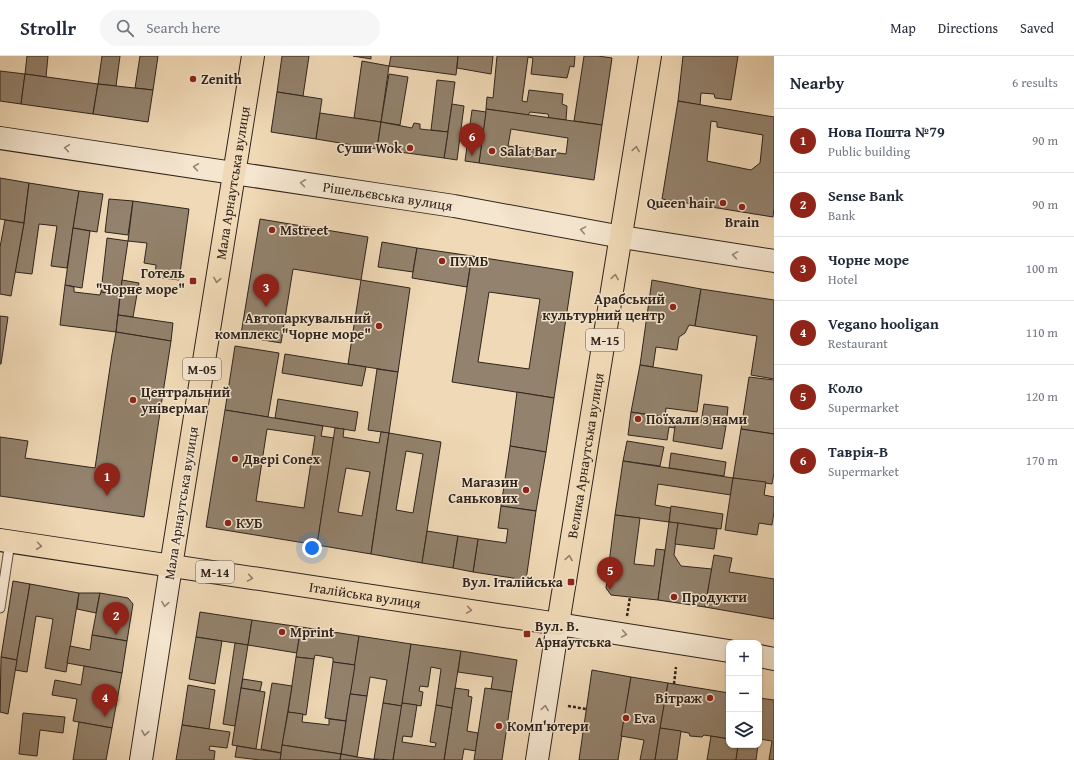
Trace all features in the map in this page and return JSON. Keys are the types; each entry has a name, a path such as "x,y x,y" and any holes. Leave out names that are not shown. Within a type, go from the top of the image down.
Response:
{"main road":[{"name":"Мала Арнаутська вулиця","path":"141,760 253,56"},
{"name":"Велика Арнаутська вулиця","path":"537,760 650,56"},
{"name":"Рішельєвська вулиця","path":"0,138 454,206 622,237 774,261"},
{"name":"Італійська вулиця","path":"5,541 726,651"},
{"path":"762,657 774,659"}],"lane":[{"path":"0,608 5,541"}],"path":[{"path":"627,619 630,597"},
{"path":"674,684 676,667"},
{"path":"568,706 586,709"}],"building":[{"path":"27,56 48,56 46,77 25,74"},
{"path":"102,56 120,56 116,86 98,84"},
{"path":"140,56 158,56 153,90 135,88"},
{"path":"282,56 309,56 303,96 277,92"},
{"path":"353,56 371,56 371,59"},
{"path":"391,56 458,56 456,75 389,66"},
{"path":"458,56 493,56 491,74 457,68"},
{"path":"497,56 575,56 574,67 570,66 567,78 531,74 533,58 528,57 522,101 527,102 529,90 563,94 562,104 567,106 566,120 549,118 548,114 530,112 528,115 486,109 487,97 493,98"},
{"path":"584,56 612,58 602,125 574,121"},
{"path":"683,56 738,56 731,100 715,98 714,94 701,93 700,105 678,101"},
{"path":"362,61 389,66 381,122 354,118"},
{"path":"0,71 25,74 21,104 0,101"},
{"path":"25,74 98,84 93,114 21,104"},
{"path":"389,74 408,77 400,125 381,122"},
{"path":"437,80 455,82 448,132 431,130"},
{"path":"98,84 153,90 148,122 93,114"},
{"path":"277,92 322,99 316,139 271,132"},
{"path":"678,101 774,117 773,217 662,199","holes":["711,121 717,122 717,127 763,135 760,163 751,170 707,161"]},
{"path":"452,104 464,106 457,160 444,158"},
{"path":"486,109 602,125 594,180 479,163","holes":["511,129 568,138 566,154 508,146"]},
{"path":"472,110 486,112 479,163 465,161"},
{"path":"320,113 381,122 377,149 316,139"},
{"path":"381,122 412,128 414,123 420,124 420,129 448,132 444,158 377,149"},
{"path":"0,178 29,183 24,223 0,219"},
{"path":"29,183 79,191 67,268 51,266 57,226 39,224 32,274 15,272 24,223"},
{"path":"79,191 103,194 97,232 73,228"},
{"path":"109,199 133,201 128,235 105,232"},
{"path":"133,201 189,209 179,280 155,277 156,265 144,263 147,243 128,241"},
{"path":"260,219 368,237 361,280 293,269 281,343 245,337 245,335 241,334"},
{"path":"5,220 24,223 11,296 0,294 0,247"},
{"path":"73,228 90,231 82,288 65,285"},
{"path":"107,238 128,241 120,295 101,292"},
{"path":"382,242 417,248 413,272 378,267"},
{"path":"417,248 472,256 467,287 412,278"},
{"path":"472,256 573,272 554,398 452,382","holes":["489,292 540,299 529,369 478,362"]},
{"path":"122,280 139,283 133,317 118,315"},
{"name":"Автопаркувальний комплекс \"Чорне море\"","path":"361,280 410,288 398,372 348,364"},
{"name":"Арабський культурний центр","path":"652,280 701,289 695,326 689,325 685,333 679,337 677,350 656,347 653,367 640,365"},
{"path":"65,285 74,287 74,292 100,295 101,292 120,295 116,332 60,325"},
{"path":"701,289 774,300 774,379 751,375 757,336 695,326"},
{"path":"118,315 173,323 171,341 116,332"},
{"path":"0,316 8,317 1,364 0,364"},
{"name":"Центральний універмаг","path":"116,332 171,341 144,517 0,496 0,437 28,441 25,458 95,468"},
{"path":"235,346 279,353 268,417 225,410"},
{"path":"285,354 366,367 362,386 282,373"},
{"path":"640,365 702,375 697,412 666,408 665,417 631,412"},
{"path":"377,369 398,372 389,433 368,430"},
{"path":"749,377 774,380 774,434 741,429"},
{"path":"517,392 554,398 546,452 510,446"},
{"path":"278,399 358,412 355,431 275,418"},
{"path":"704,404 728,407 726,426 701,423"},
{"path":"225,410 323,426 321,436 334,438 317,545 206,527","holes":["267,429 315,436 304,508 256,501"]},
{"path":"631,412 676,419 675,428 669,427 667,440 628,435"},
{"path":"676,419 726,426 722,449 673,441"},
{"path":"335,428 344,429 343,437 379,443 381,432 389,433 371,554 317,545","holes":["346,468 370,472 362,516 338,512"]},
{"path":"741,429 774,434 774,473 772,484 733,478"},
{"path":"389,433 441,442 422,563 371,554","holes":["406,451 423,454 413,513 396,510"]},
{"path":"627,441 664,447 660,466 623,461"},
{"path":"510,446 546,452 536,511 501,506"},
{"path":"671,453 726,462 724,476 669,468"},
{"path":"623,461 733,478 731,495 658,484 655,505 671,508 669,522 615,515"},
{"path":"733,478 766,482 764,495 774,497 772,525 759,523 757,535 725,530"},
{"path":"501,506 536,511 526,580 473,572 478,539 506,543 508,529 498,528"},
{"path":"671,506 723,514 721,529 669,522"},
{"path":"615,515 640,518 634,564 654,566 656,549 665,550 658,600 611,595 606,588"},
{"path":"669,522 678,523 674,555 681,566 712,569 705,607 658,600"},
{"path":"678,523 717,529 714,549 675,544"},
{"path":"427,531 458,536 453,568 422,563"},
{"path":"458,536 478,539 473,572 453,568"},
{"path":"714,555 732,558 729,572 774,579 774,619 705,607"},
{"path":"13,581 30,584 17,660 1,657"},
{"path":"30,584 79,593 66,672 45,668 53,619 36,616 27,672 15,670"},
{"path":"79,593 100,593 96,613 77,609"},
{"path":"100,593 128,598 133,604 127,641 92,635"},
{"path":"200,612 252,620 248,645 196,637"},
{"path":"252,620 301,627 297,653 248,645"},
{"path":"301,627 359,636 355,665 333,662 333,658 315,655 314,659 296,657"},
{"path":"92,635 127,641 122,673 67,663 70,646 90,650"},
{"path":"359,636 411,644 402,706 383,703 387,680 370,677 367,696 350,694"},
{"path":"196,637 222,641 215,684 189,679"},
{"path":"235,643 248,645 235,726 223,724"},
{"path":"411,644 461,651 452,708 436,705 441,669 431,667 428,687 420,686 419,691 423,692 421,706 402,703"},
{"path":"461,651 517,660 512,692 491,689 493,677 458,672"},
{"path":"1,657 17,660 8,714 0,712"},
{"path":"296,657 314,659 306,715 288,712"},
{"path":"333,662 355,665 346,721 325,718"},
{"path":"84,666 122,673 112,728 73,721 77,699 52,695 55,680 81,685"},
{"path":"592,670 631,677 618,760 579,760"},
{"path":"631,677 668,683 655,760 640,760 644,740 621,736"},
{"path":"243,679 262,682 260,691 241,688"},
{"path":"272,683 292,686 281,753 261,749"},
{"path":"668,683 726,693 726,739 704,735 702,737 690,736 689,733 660,728"},
{"path":"188,685 215,690 209,729 182,725"},
{"path":"241,688 265,692 256,749 232,745"},
{"path":"455,688 469,690 468,696 472,697 467,731 478,733 476,751 464,749 462,760 444,760"},
{"path":"485,688 512,692 502,760 474,760"},
{"path":"350,694 367,696 357,757 341,754"},
{"path":"762,698 774,700 774,760 769,760 772,741 762,739"},
{"path":"383,703 402,706 393,760 374,759"},
{"path":"402,703 417,705 412,737 403,736 402,742 435,747 436,743 430,742 436,705 452,708 444,760 393,760"},
{"path":"288,712 303,714 302,722 329,725 329,719 346,721 341,754 282,745"},
{"path":"23,713 65,717 63,733 40,730 37,756 19,754"},
{"path":"79,722 112,728 106,760 73,760"},
{"path":"182,725 230,732 227,748 210,746 209,750 215,751 214,760 176,760"},
{"path":"660,728 681,731 677,760 655,760"},
{"path":"711,736 726,738 726,748 738,748 736,760 707,760"},
{"path":"282,745 341,754 340,760 280,760"},
{"path":"237,746 281,753 280,760 260,760 235,757"},
{"path":"738,748 758,748 756,760 736,760"},
{"path":"341,754 357,757 379,760 340,760"}],"place":[{"name":"Zenith","path":"193,79"},
{"name":"Суши Wok","path":"410,148"},
{"name":"Salat Bar","path":"492,151"},
{"name":"Таврія-В","path":"472,156"},
{"name":"Queen hair","path":"723,203"},
{"name":"Brain","path":"742,207"},
{"name":"Mstreet","path":"272,230"},
{"name":"ПУМБ","path":"442,261"},
{"name":"Готель \"Чорне море\"","path":"193,281"},
{"name":"Чорне море","path":"266,307"},
{"name":"Арабський культурний центр","path":"673,307"},
{"name":"Автопаркувальний комплекс \"Чорне море\"","path":"379,326"},
{"name":"Центральний універмаг","path":"133,400"},
{"name":"Поїхали з нами","path":"638,419"},
{"name":"Двері Conex","path":"235,459"},
{"name":"Магазин Санькових","path":"526,490"},
{"name":"Нова Пошта №79","path":"107,496"},
{"name":"КУБ","path":"228,523"},
{"name":"Вул. Італійська","path":"571,582"},
{"name":"Коло","path":"610,590"},
{"name":"Продукти","path":"674,597"},
{"name":"Mprint","path":"282,632"},
{"name":"Вул. В. Арнаутська","path":"527,634"},
{"name":"Sense Bank","path":"116,635"},
{"name":"Вітраж","path":"710,698"},
{"name":"Vegano hooligan","path":"105,717"},
{"name":"Eva","path":"626,718"},
{"name":"Комп'ютери","path":"499,726"}]}
